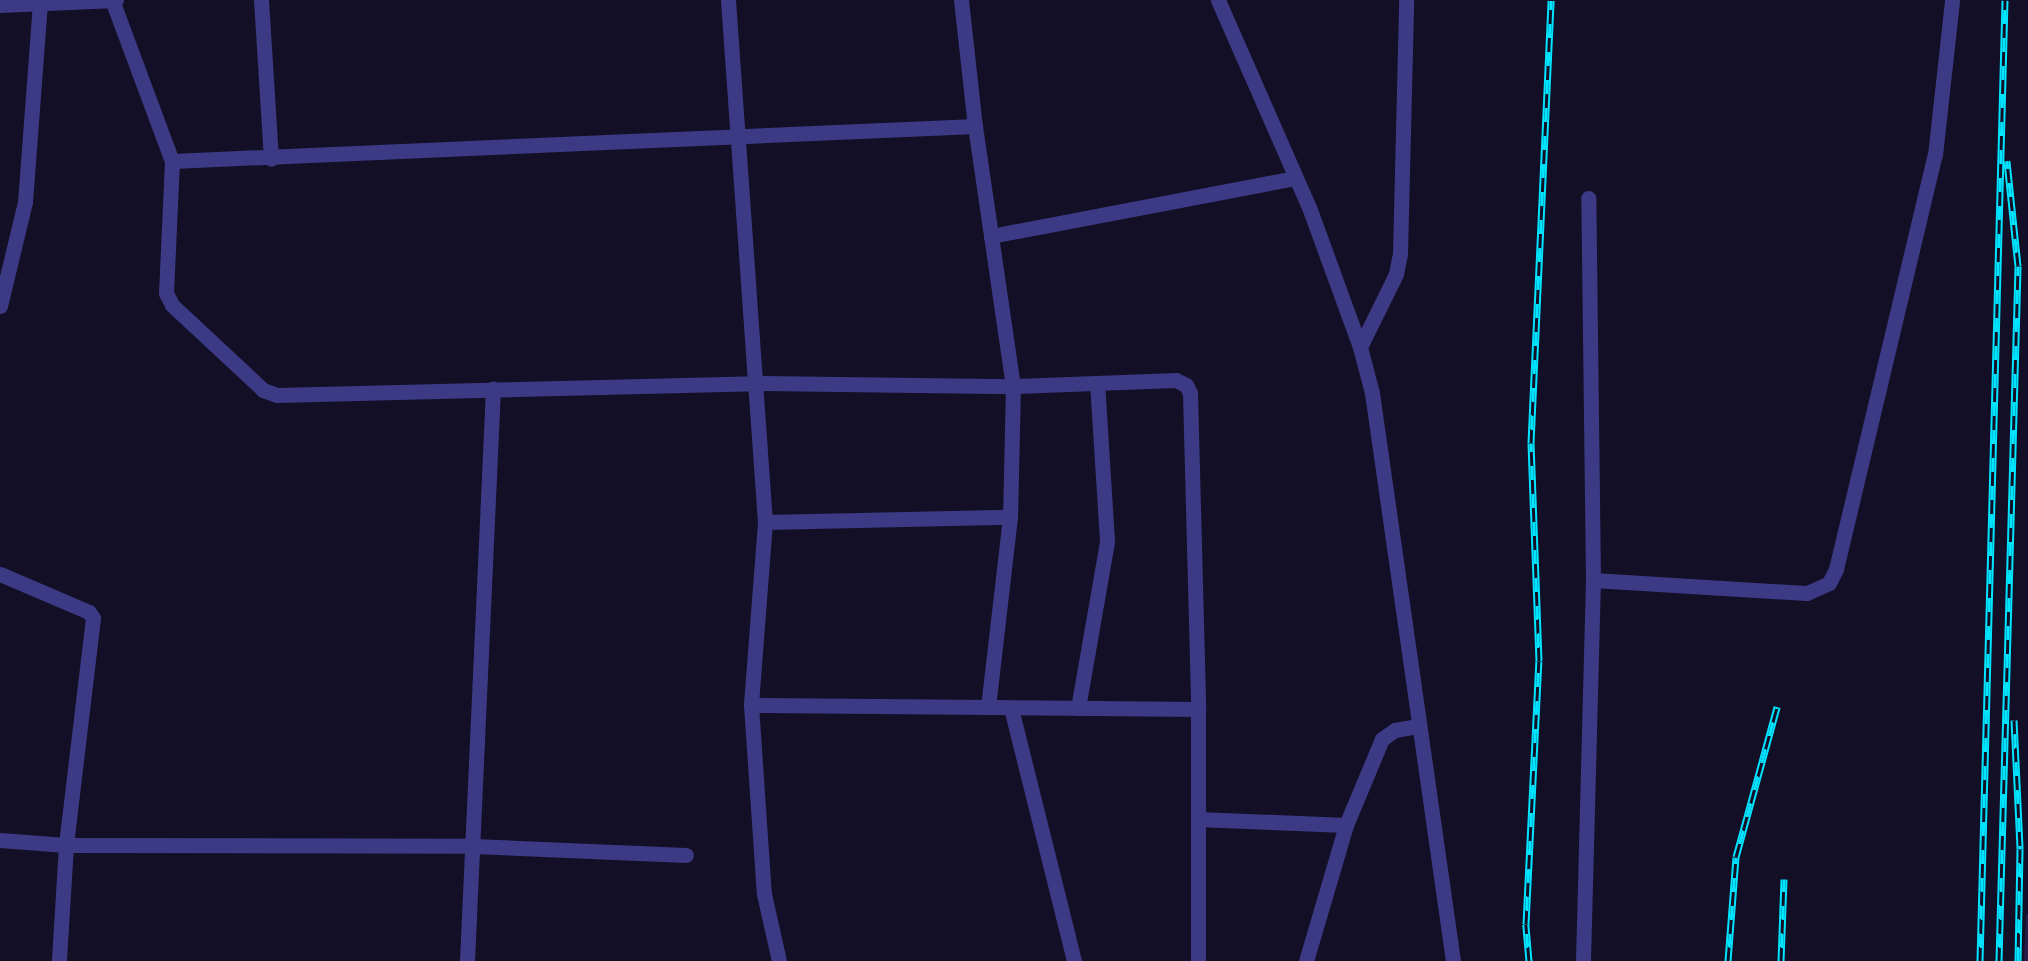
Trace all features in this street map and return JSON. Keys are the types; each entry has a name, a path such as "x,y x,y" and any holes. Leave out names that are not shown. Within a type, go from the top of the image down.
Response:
{"street":[{"path":"3,3 114,0 172,161 166,293 172,305 262,390 277,394 756,383 1013,386 1176,380 1191,393 1198,709 1198,961"},
{"path":"261,0 271,159"},
{"path":"728,0 765,522 751,705 764,894 780,961"},
{"path":"961,0 975,126 1013,386 1010,518 988,707"},
{"path":"1218,0 1296,178 1360,347 1372,393 1417,726 1453,961"},
{"path":"1360,347 1392,282 1400,254 1406,0"},
{"path":"1593,580 1807,593 1829,583 1836,569 1935,155 1952,0"},
{"path":"0,306 25,202 40,3"},
{"path":"172,161 271,159 739,139 975,126"},
{"path":"991,236 1296,178"},
{"path":"1583,961 1593,580 1588,198"},
{"path":"1077,708 1107,541 1097,384"},
{"path":"467,961 494,389"},
{"path":"765,522 1010,518"},
{"path":"0,574 89,612 93,618 66,845 59,961"},
{"path":"751,705 1198,709"},
{"path":"1011,708 1074,961"},
{"path":"1306,961 1346,825 1382,739 1395,730 1417,726"},
{"path":"1198,819 1346,825"},
{"path":"0,840 66,845 473,846 686,855"}],"building":[{"path":"2026,914 2028,914 2028,961 2024,961"}],"railway":[{"path":"1529,961 1526,924 1539,661 1531,443 1551,0"},
{"path":"1980,961 2005,0"},
{"path":"1999,961 2018,266 2007,161"},
{"path":"1728,961 1736,857 1777,707"},
{"path":"2014,720 2020,849 2018,961"},
{"path":"1781,961 1784,879"}]}
